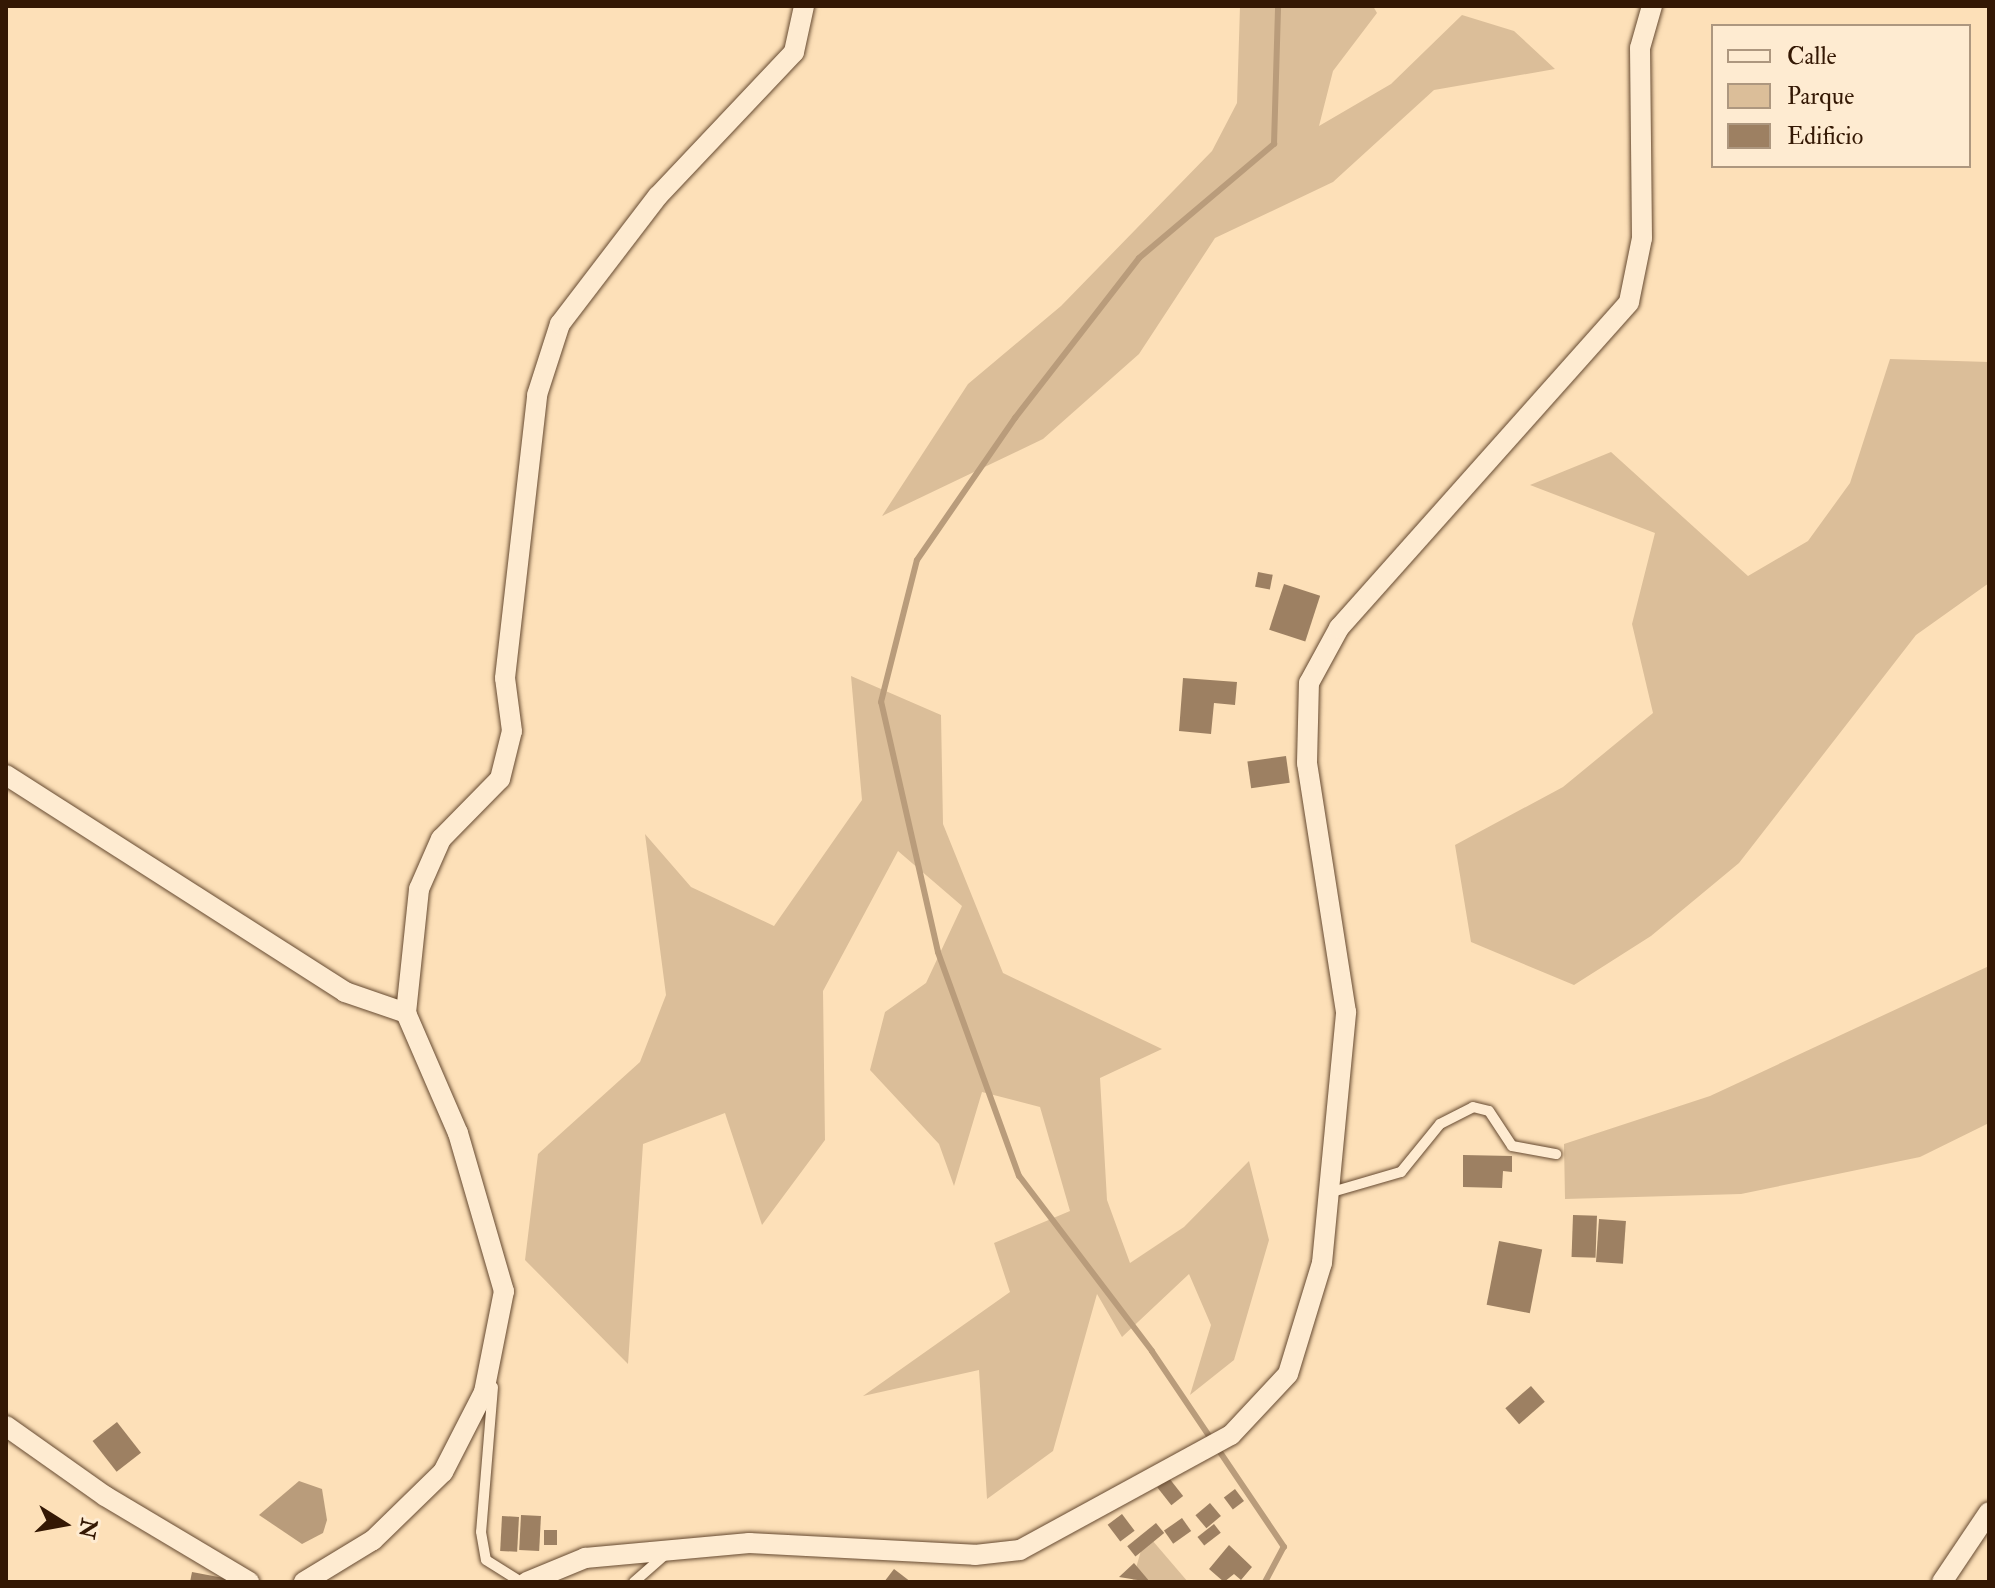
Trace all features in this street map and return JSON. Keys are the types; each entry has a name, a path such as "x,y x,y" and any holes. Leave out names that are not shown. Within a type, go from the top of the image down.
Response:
{"street":[{"path":"304,1582 373,1540 443,1472 484,1392 500,1338 504,1291 490,1228 437,1076 406,1013 419,889 441,839 500,779 512,731 505,678 537,395 560,324 658,196 794,52 804,6"},
{"path":"524,1582 585,1558 672,1549 810,1542 937,1554 1020,1550 1231,1435 1288,1374 1306,1332 1332,1192 1346,1012 1307,763 1309,683 1339,628 1629,302 1642,238 1640,48 1652,6"},
{"path":"6,775 345,992 406,1013"},
{"path":"6,1426 105,1496 249,1582"},
{"path":"1942,1582 1989,1512"}],"lane":[{"path":"1332,1192 1401,1172 1440,1124 1473,1107 1489,1111 1512,1146 1556,1154"},
{"path":"500,1338 481,1532 486,1560 524,1582"},
{"path":"634,1582 672,1549"}],"green space":[{"path":"1240,6 1373,6 1377,13 1333,71 1319,126 1391,84 1462,15 1514,31 1555,69 1434,90 1333,182 1215,238 1139,354 1043,439 882,516 968,384 1061,306 1212,151 1237,103"},
{"path":"1890,359 1989,362 1989,583 1916,635 1739,863 1651,936 1574,985 1471,942 1455,845 1563,787 1653,713 1632,624 1655,533 1530,485 1611,452 1748,576 1808,541 1850,483"},
{"path":"851,676 941,715 943,824 1003,973 1162,1049 1100,1078 1107,1200 1130,1263 1184,1227 1249,1161 1269,1240 1234,1360 1190,1395 1211,1325 1189,1274 1122,1337 1097,1294 1053,1451 987,1499 979,1370 863,1396 1010,1292 994,1243 1070,1211 1040,1107 982,1092 954,1186 939,1144 870,1070 885,1012 926,983 962,906 898,851 823,991 825,1140 762,1225 725,1113 643,1144 628,1364 525,1260 538,1154 640,1062 666,995 645,834 691,887 774,926 862,800"},
{"path":"1989,966 1989,1123 1920,1157 1741,1194 1565,1199 1564,1144 1710,1096"},
{"path":"1146,1533 1188,1582 1132,1582"}],"shaded area":[{"path":"299,1481 322,1489 327,1520 323,1533 302,1544 259,1515"}],"building":[{"path":"1258,572 1273,575 1270,590 1255,587"},
{"path":"1284,584 1320,596 1305,641 1269,630"},
{"path":"1183,678 1237,682 1235,705 1214,703 1211,734 1179,731"},
{"path":"1286,756 1290,783 1251,788 1247,761"},
{"path":"1463,1155 1512,1156 1512,1172 1503,1171 1502,1188 1463,1187"},
{"path":"1573,1215 1597,1216 1596,1258 1572,1257"},
{"path":"1599,1219 1626,1221 1623,1264 1596,1262"},
{"path":"1499,1241 1542,1249 1530,1313 1487,1305"},
{"path":"1531,1386 1545,1402 1519,1424 1505,1408"},
{"path":"117,1422 141,1453 117,1472 93,1441"},
{"path":"1169,1478 1183,1496 1171,1505 1157,1487"},
{"path":"1235,1489 1244,1501 1233,1509 1224,1497"},
{"path":"1210,1503 1221,1516 1206,1528 1195,1515"},
{"path":"1122,1514 1135,1531 1120,1542 1108,1525"},
{"path":"521,1515 541,1516 539,1551 519,1550"},
{"path":"502,1516 519,1517 517,1552 500,1551"},
{"path":"1182,1518 1191,1531 1173,1544 1164,1531"},
{"path":"1156,1523 1164,1533 1135,1556 1127,1546"},
{"path":"1214,1524 1221,1533 1204,1546 1197,1537"},
{"path":"544,1530 557,1530 557,1545 544,1545"},
{"path":"1229,1545 1252,1567 1241,1580 1234,1574 1224,1582 1209,1569"},
{"path":"1134,1563 1150,1582 1119,1577"},
{"path":"894,1569 911,1582 884,1582"},
{"path":"192,1572 229,1579 228,1582 190,1582"}],"waterway":[{"path":"1265,1582 1284,1547 1152,1351 1019,1176 938,952 881,702 917,560 1015,418 1139,258 1274,144 1278,6"}]}
